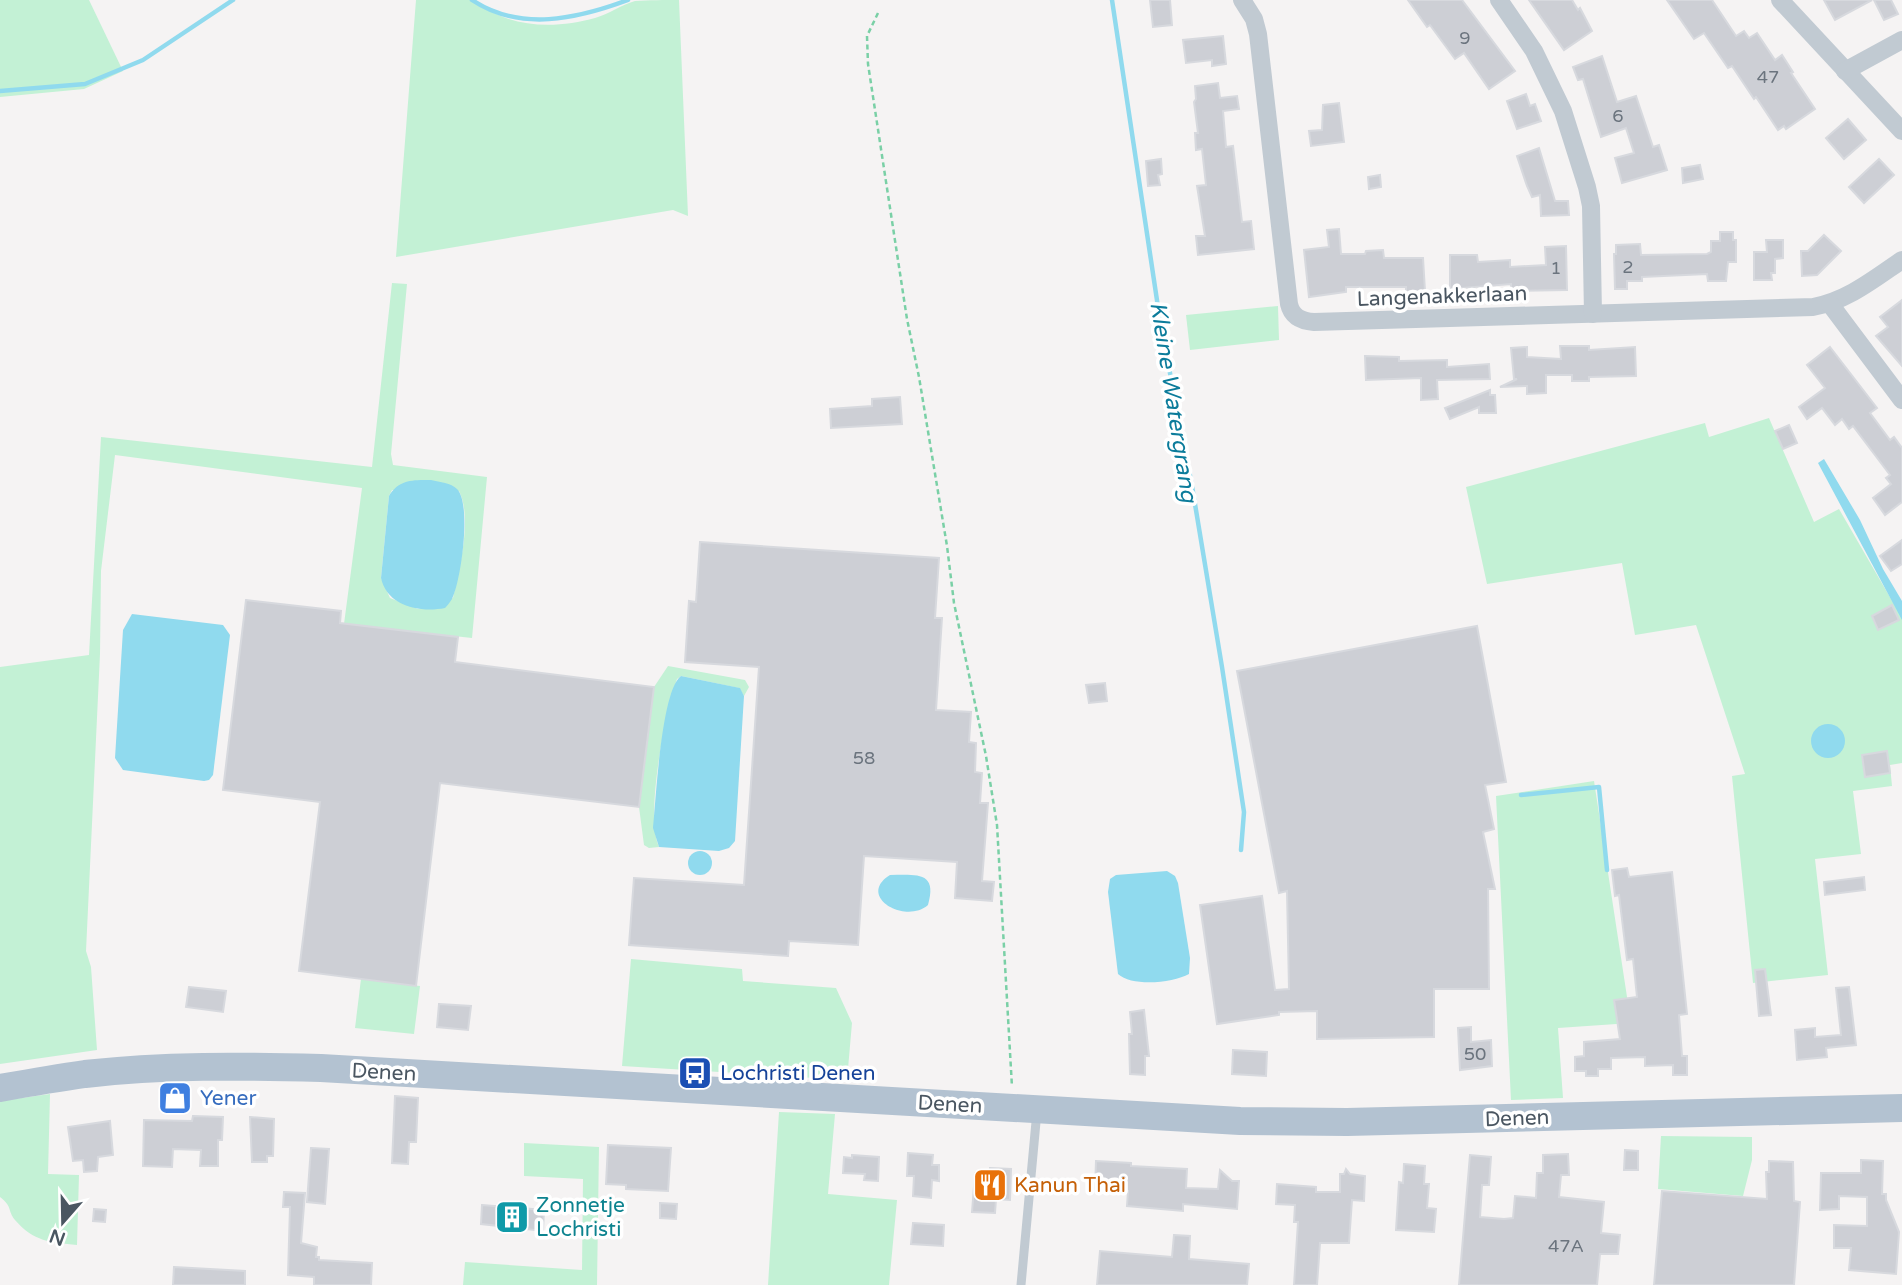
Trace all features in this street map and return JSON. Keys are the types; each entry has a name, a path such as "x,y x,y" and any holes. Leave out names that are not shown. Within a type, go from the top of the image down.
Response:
{"main road":[{"name":"Denen","path":"0,1088 95,1073 239,1065 1240,1121 1347,1122 1902,1108"}],"street":[{"name":"Langenakkerlaan","path":"1242,0 1254,19 1258,34 1289,304 1294,315 1306,322 1785,309 1830,304 1860,289 1902,260"},
{"path":"1499,0 1534,51 1563,111 1587,187 1591,206 1593,314"},
{"path":"1780,0 1902,131"},
{"path":"1844,71 1902,40"},
{"path":"1830,304 1902,400"}],"lane":[{"path":"1021,1285 1025,1109"}],"path":[{"path":"878,13 867,36 868,64 954,603 986,756 997,824 1025,1109"}],"green space":[{"path":"0,0 89,0 123,71 84,89 0,97"},
{"path":"416,0 476,0 502,17 548,25 595,18 635,1 679,0 688,216 673,210 396,257"},
{"path":"392,283 407,284 391,454 393,465 487,477 472,638 344,624 362,488 115,455 101,571 100,654 86,951 91,967 97,1050 0,1064 0,667 89,655 101,437 372,467","holes":["392,490 459,491 463,502 465,529 453,598 418,609 390,598 381,578 389,496"]},
{"path":"1278,306 1279,340 1190,350 1186,315"},
{"path":"1769,418 1814,522 1839,509 1902,618 1902,763 1890,765 1892,786 1853,791 1861,854 1815,859 1828,975 1753,983 1732,776 1745,774 1696,625 1635,635 1622,563 1487,584 1466,487 1705,423 1709,437"},
{"path":"668,666 745,680 749,687 744,696 739,688 681,676 677,679 662,739 655,789 655,832 659,847 649,848 644,845 639,807 654,687"},
{"path":"1594,781 1631,1023 1558,1028 1563,1098 1511,1100 1496,796"},
{"path":"631,959 742,969 743,981 836,988 852,1023 847,1080 622,1066"},
{"path":"361,979 420,986 414,1034 355,1028"},
{"path":"50,1094 48,1174 79,1175 77,1245 51,1242 29,1233 15,1220 7,1203 0,1197 0,1101"},
{"path":"779,1112 835,1114 828,1194 897,1200 889,1285 768,1285"},
{"path":"1661,1136 1752,1137 1752,1160 1743,1196 1658,1189"},
{"path":"524,1143 599,1147 597,1285 463,1285 465,1262 582,1270 583,1179 524,1176"}],"water":[{"path":"1824,459 1860,520 1883,569 1902,601 1902,620 1818,463"},
{"path":"431,480 449,484 457,489 464,510 464,526 461,560 452,599 445,608 425,609 397,601 384,588 381,578 389,496 402,483"},
{"path":"132,614 223,625 230,635 213,775 209,780 123,770 115,758 123,630"},
{"path":"681,676 740,688 744,696 735,841 729,848 719,851 659,847 653,828 664,723 674,686"},
{"path":"1828,724 1840,729 1845,741 1840,753 1828,758 1816,753 1811,741 1816,729"},
{"path":"700,851 708,855 712,863 708,871 700,875 692,871 688,863 692,855"},
{"path":"1167,871 1175,876 1178,883 1190,958 1189,974 1173,980 1153,982 1124,978 1118,974 1108,892 1110,879 1116,875"},
{"path":"890,875 922,877 930,886 928,905 908,912 888,905 881,899 878,891 881,883"}],"building":[{"path":"1150,0 1170,0 1172,25 1153,27"},
{"path":"1408,0 1462,0 1515,71 1489,89 1464,53 1455,59"},
{"path":"1529,0 1572,0 1578,10 1580,8 1592,31 1564,50"},
{"path":"1667,0 1712,0 1736,36 1744,31 1749,38 1757,33 1775,60 1782,55 1815,109 1786,129 1784,126 1778,130 1756,97 1754,99 1732,66 1728,68 1704,33 1694,39"},
{"path":"1824,0 1872,0 1835,20"},
{"path":"1874,0 1891,0 1898,14 1884,20"},
{"path":"1223,36 1226,64 1212,66 1212,60 1186,63 1183,40"},
{"path":"1602,56 1617,102 1636,96 1653,147 1659,145 1667,170 1622,183 1615,158 1634,153 1626,128 1601,137 1583,79 1578,80 1573,67"},
{"path":"1218,83 1220,98 1237,96 1239,109 1223,111 1226,147 1233,146 1242,222 1251,221 1254,249 1198,255 1196,236 1205,236 1197,186 1206,185 1202,149 1196,150 1195,133 1198,133 1195,86"},
{"path":"1526,94 1530,106 1535,104 1541,121 1517,129 1507,101"},
{"path":"1339,103 1344,142 1311,146 1309,131 1322,130 1323,105"},
{"path":"1848,119 1866,140 1844,159 1826,138"},
{"path":"1539,148 1555,201 1568,201 1569,215 1541,216 1540,195 1532,197 1527,186 1517,156"},
{"path":"1161,159 1162,174 1158,175 1160,185 1148,186 1146,161"},
{"path":"1879,159 1894,175 1864,203 1849,187"},
{"path":"1700,165 1703,179 1683,183 1682,168"},
{"path":"1380,175 1381,187 1369,189 1368,177"},
{"path":"1339,229 1341,254 1365,254 1366,251 1383,250 1384,258 1423,258 1425,291 1406,292 1406,287 1346,287 1346,292 1309,297 1304,250 1329,247 1327,230"},
{"path":"1720,232 1733,232 1733,240 1736,240 1736,262 1728,262 1726,281 1708,281 1707,274 1642,277 1642,281 1627,281 1627,289 1615,289 1616,245 1640,244 1641,255 1707,254 1711,252 1711,241 1720,241"},
{"path":"1824,235 1841,251 1817,275 1802,276 1801,251 1808,251"},
{"path":"1766,240 1783,240 1783,258 1775,259 1772,280 1754,280 1754,252 1767,252"},
{"path":"1566,246 1567,290 1511,291 1511,284 1450,289 1450,255 1477,255 1478,262 1510,260 1510,267 1546,265 1545,247"},
{"path":"1902,300 1902,366 1876,336 1888,327 1880,317"},
{"path":"1560,346 1589,346 1589,350 1635,347 1636,376 1589,377 1589,381 1572,381 1572,375 1546,375 1546,393 1527,394 1527,386 1500,387 1517,379 1514,379 1511,348 1527,347 1527,357 1561,359"},
{"path":"1830,347 1877,408 1870,413 1890,440 1894,437 1902,448 1902,502 1885,515 1873,498 1891,484 1886,478 1890,475 1853,426 1849,429 1842,419 1835,425 1822,408 1807,419 1799,407 1825,388 1807,365"},
{"path":"1365,356 1399,357 1399,361 1447,360 1447,367 1489,364 1490,379 1437,380 1438,399 1421,400 1421,378 1366,380"},
{"path":"1490,390 1490,395 1495,395 1496,413 1479,413 1479,407 1450,419 1445,408"},
{"path":"900,397 902,424 831,428 830,409 872,406 872,399"},
{"path":"1789,425 1797,443 1783,449 1775,431"},
{"path":"1902,540 1902,564 1891,571 1880,556"},
{"path":"700,542 939,558 935,618 942,618 936,710 971,712 969,742 976,743 975,772 982,773 980,803 988,803 982,881 994,882 992,901 955,898 957,862 864,856 858,945 789,941 788,956 629,945 634,878 744,885 759,667 685,662 689,601 696,602"},
{"path":"246,600 341,611 340,623 458,637 455,662 654,687 639,807 440,783 416,986 299,971 320,802 223,790"},
{"path":"1892,605 1899,620 1878,630 1872,616"},
{"path":"1477,626 1506,782 1485,785 1494,829 1483,832 1495,889 1488,889 1489,989 1434,989 1434,1037 1317,1039 1317,1011 1279,1012 1279,1015 1217,1024 1200,905 1262,896 1275,990 1289,989 1287,891 1279,893 1237,671"},
{"path":"1105,683 1107,701 1089,703 1086,685"},
{"path":"1887,751 1890,773 1865,777 1862,755"},
{"path":"1627,868 1629,877 1672,872 1687,1014 1679,1015 1682,1056 1687,1056 1687,1075 1673,1075 1673,1065 1645,1066 1645,1057 1611,1058 1611,1069 1598,1069 1598,1076 1586,1076 1586,1071 1575,1071 1575,1057 1584,1056 1584,1042 1620,1039 1614,1000 1637,997 1633,959 1627,960 1619,895 1615,896 1612,870"},
{"path":"1864,877 1865,890 1825,895 1824,882"},
{"path":"1765,969 1771,1015 1759,1016 1755,970"},
{"path":"189,987 226,991 223,1012 186,1007"},
{"path":"1849,987 1856,1045 1826,1048 1827,1057 1797,1060 1795,1030 1815,1028 1815,1037 1841,1035 1836,988"},
{"path":"439,1004 471,1006 468,1030 437,1027"},
{"path":"1144,1010 1149,1056 1145,1056 1145,1075 1130,1074 1130,1012"},
{"path":"1471,1027 1471,1042 1491,1040 1492,1066 1460,1070 1458,1028"},
{"path":"1233,1050 1267,1052 1266,1076 1232,1074"},
{"path":"395,1096 418,1098 416,1142 409,1142 408,1164 392,1163"},
{"path":"193,1116 223,1117 222,1140 218,1140 218,1166 200,1166 201,1150 173,1149 172,1167 143,1166 144,1120 192,1121"},
{"path":"250,1117 274,1119 273,1156 267,1156 267,1162 252,1162"},
{"path":"110,1121 113,1155 98,1157 97,1171 84,1172 83,1160 73,1161 68,1127"},
{"path":"608,1145 671,1148 668,1191 626,1189 626,1185 606,1184"},
{"path":"311,1148 329,1149 325,1204 307,1202"},
{"path":"1625,1150 1638,1151 1638,1170 1624,1170"},
{"path":"908,1153 933,1155 932,1165 939,1165 939,1181 932,1180 931,1198 913,1196 914,1176 907,1176"},
{"path":"1568,1154 1569,1175 1561,1175 1559,1197 1604,1202 1601,1233 1620,1235 1618,1254 1600,1254 1597,1285 1459,1285 1470,1155 1491,1157 1489,1185 1482,1185 1480,1217 1504,1219 1513,1218 1515,1196 1536,1198 1537,1173 1543,1173 1543,1155"},
{"path":"852,1155 879,1157 878,1181 864,1180 865,1174 843,1173 844,1157 852,1158"},
{"path":"1861,1160 1883,1161 1882,1194 1886,1194 1899,1232 1896,1274 1849,1270 1851,1248 1834,1248 1834,1225 1867,1226 1867,1197 1839,1196 1839,1209 1820,1210 1821,1173 1861,1173"},
{"path":"1096,1161 1187,1169 1186,1188 1218,1189 1220,1170 1232,1181 1239,1181 1237,1209 1183,1204 1183,1211 1127,1206 1128,1191 1095,1189"},
{"path":"1769,1161 1793,1162 1794,1201 1800,1202 1794,1285 1654,1285 1662,1191 1767,1199 1766,1172 1769,1172"},
{"path":"1404,1164 1425,1166 1424,1184 1429,1184 1427,1208 1436,1209 1434,1232 1396,1230 1399,1182 1403,1183"},
{"path":"990,1168 1011,1169 1010,1200 996,1199 995,1213 972,1212 975,1173 990,1174"},
{"path":"1346,1169 1350,1174 1365,1176 1364,1201 1352,1200 1349,1243 1320,1243 1317,1285 1294,1285 1298,1222 1294,1222 1295,1205 1276,1204 1277,1184 1316,1187 1316,1192 1340,1192 1340,1174 1344,1174"},
{"path":"284,1192 305,1193 301,1243 317,1247 316,1257 319,1257 319,1260 372,1263 371,1285 314,1285 314,1277 288,1275 290,1207 283,1207"},
{"path":"660,1203 677,1204 676,1219 660,1218"},
{"name":"Zonnetje Lochristi","path":"482,1205 544,1210 543,1231 481,1224"},
{"path":"94,1209 106,1210 105,1222 93,1221"},
{"path":"913,1223 944,1225 943,1246 911,1244"},
{"path":"1174,1235 1190,1236 1189,1259 1249,1264 1247,1285 1097,1285 1100,1251 1172,1257"},
{"path":"174,1267 245,1271 245,1285 173,1285"}],"waterway":[{"name":"Kleine Watergrang","path":"0,91 85,84 143,60 233,0"},
{"name":"Kleine Watergrang","path":"472,0 490,10 529,19 569,17 628,0"},
{"name":"Kleine Watergrang","path":"1112,0 1161,327 1192,486 1222,667 1244,812 1241,850"},
{"name":"Kleine Watergrang","path":"1521,795 1599,787 1607,870"}],"place":[{"name":"Lochristi Denen","path":"695,1073"},
{"name":"Yener","path":"175,1098"},
{"name":"Kanun Thai","path":"990,1185"},
{"name":"Zonnetje Lochristi","path":"512,1217"}]}
